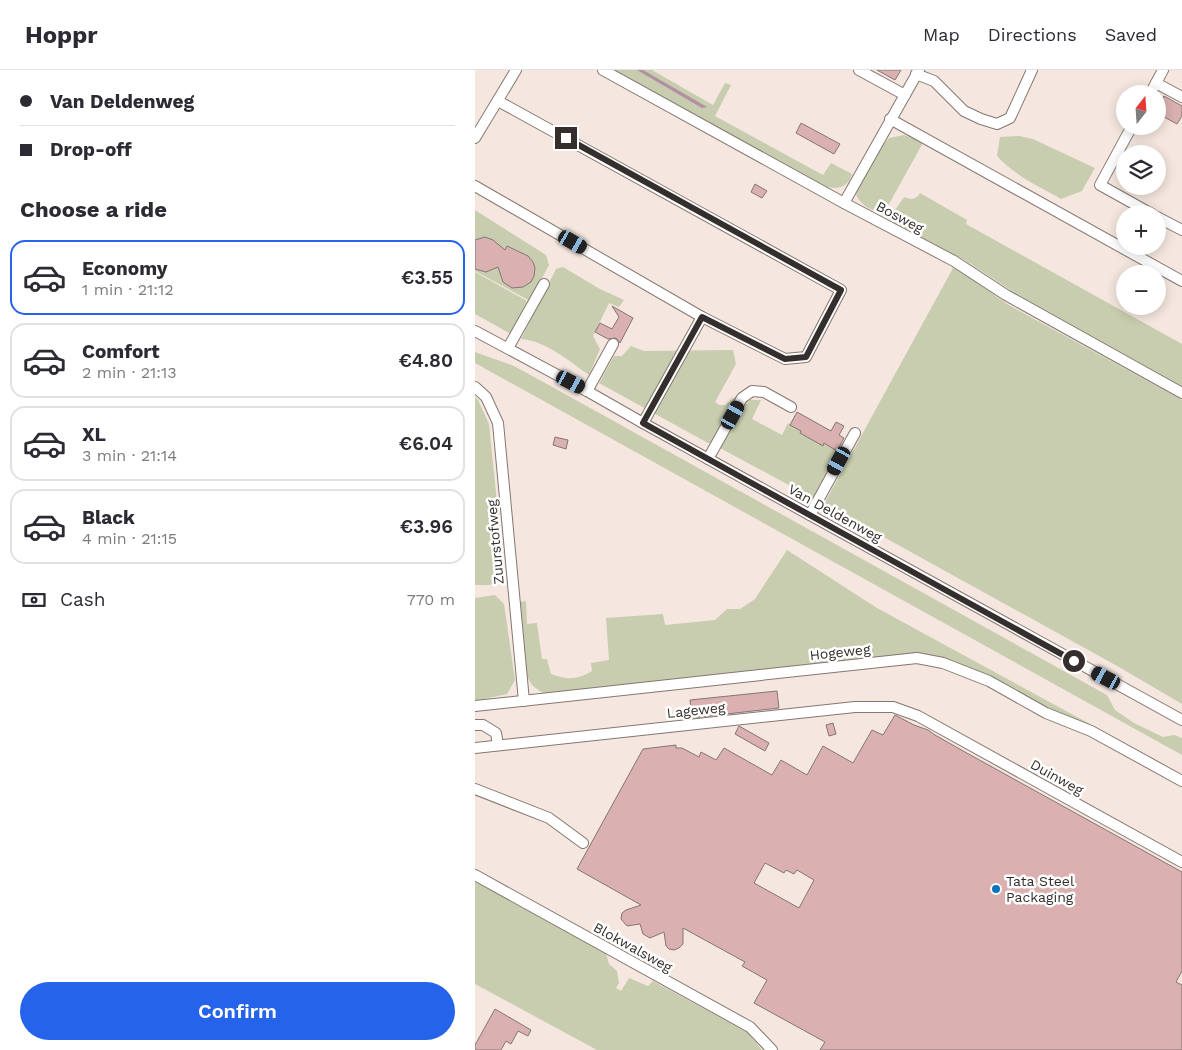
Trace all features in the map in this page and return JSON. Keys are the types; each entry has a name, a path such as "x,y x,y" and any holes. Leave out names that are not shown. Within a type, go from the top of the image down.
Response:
{"lane":[{"path":"475,138 516,70"},
{"name":"Bosweg","path":"603,70 844,203 954,261 1006,295 1182,393"},
{"path":"859,70 905,95"},
{"path":"844,203 917,72 934,81 964,111 997,124 1010,118 1032,70"},
{"path":"1163,70 1156,83 1182,98"},
{"path":"475,186 702,317 785,359 806,357 841,290 498,101"},
{"path":"890,119 1182,281"},
{"path":"1127,135 1100,185 1136,205"},
{"path":"1166,221 1182,229"},
{"path":"508,348 544,284"},
{"path":"643,423 702,317"},
{"name":"Van Deldenweg","path":"475,331 1182,720"},
{"path":"587,391 613,344"},
{"name":"Zuurstofweg","path":"475,388 486,397 498,423 524,701"},
{"path":"708,459 742,398 752,391 764,392 791,407"},
{"path":"810,515 855,433"},
{"name":"Hogeweg","path":"475,706 917,658 943,663 989,681 1046,713 1091,731 1182,781"},
{"name":"Lageweg","path":"475,748 855,707 893,707 918,716"},
{"name":"Duinweg","path":"918,716 1182,862"},
{"path":"475,726 483,725 496,733 498,745"},
{"path":"475,789 549,818 583,843"},
{"name":"Blokwalsweg","path":"475,875 750,1027 772,1050"}],"green space":[{"path":"614,70 652,70 713,105 725,83 731,85 715,116 823,175 831,163 852,174 850,179 842,186 834,188 825,187"},
{"path":"904,135 924,141 889,204 883,211 871,209 861,203 856,195 865,172 889,138"},
{"path":"1019,136 1033,139 1095,168 1082,191 1061,199 1027,180 1004,163 997,156 1000,137"},
{"path":"920,193 967,220 966,224 1116,307 1116,315 1130,315 1182,344 1182,387 1023,298 963,259 893,223 895,210 904,197 911,199"},
{"path":"475,210 546,255 549,265 530,301 475,271"},
{"path":"563,267 600,289 624,300 619,307 609,303 593,336 600,349 589,375 548,348 521,339 556,269"},
{"path":"953,268 968,276 1007,304 1182,400 1182,704 1119,667 824,504"},
{"path":"475,272 527,301 511,334 475,314"},
{"path":"631,346 644,351 733,350 736,364 715,402 719,405 725,405 742,392 713,443 708,443 599,383 614,356 622,356"},
{"path":"475,352 514,366 1107,695 1115,710 1134,723 1163,737 1174,735 1182,738 1182,755 475,363"},
{"path":"475,397 489,424 504,571 502,581 489,585 475,585"},
{"path":"750,400 761,400 752,419 782,435 788,423 838,451 813,498 720,448 742,408"},
{"path":"787,550 877,608 1101,730 1061,716 982,673 949,661 919,654 546,694 529,681 526,673 519,602 526,601 527,624 537,623 542,659 547,659 551,674 567,678 577,677 592,671 591,663 609,660 606,618 663,614 665,625 715,620 727,609 740,609 755,599"},
{"path":"495,595 504,604 515,680 507,694 475,701 475,598"},
{"path":"475,881 606,953 609,964 617,971 619,983 616,988 621,991 629,978 648,986 653,981 747,1032 762,1050 597,1050 475,984"}],"shaded area":[{"path":"637,70 643,70 707,107 702,108"}],"building":[{"path":"877,70 901,70 895,80"},
{"path":"1166,97 1182,106 1182,116 1177,124 1166,118"},
{"path":"801,123 840,144 834,154 796,133"},
{"path":"755,184 767,191 762,198 751,192"},
{"path":"485,237 493,240 505,250 507,246 528,256 535,268 531,282 523,287 512,288 503,282 498,267 486,272 475,269 475,240"},
{"path":"612,306 633,318 620,343 616,338 608,339 595,332 600,323 612,329 619,317"},
{"path":"797,412 831,431 836,422 844,426 839,435 844,438 837,451 824,443 823,446 790,425"},
{"path":"555,437 568,440 566,449 553,445"},
{"path":"777,691 779,708 692,718 690,700"},
{"name":"Tata Steel Packaging","path":"895,715 928,730 1182,872 1182,971 1176,982 1182,985 1182,1050 820,1050 825,1042 754,1003 767,980 742,966 745,962 683,928 683,944 674,950 666,946 664,932 650,938 643,934 640,924 627,926 621,919 622,913 641,905 577,869 643,749 676,745 676,748 682,748 699,757 701,752 716,760 724,748 772,775 781,760 807,775 823,746 853,763 872,730 883,735","holes":["765,863 784,873 786,870 794,874 797,870 814,880 799,908 754,883"]},
{"path":"833,723 836,734 829,736 826,725"},
{"path":"739,726 769,743 765,751 735,734"},
{"path":"495,1009 531,1030 528,1036 518,1031 511,1044 506,1041 501,1050 475,1050 475,1045"}],"place":[{"name":"Tata Steel Packaging","path":"996,889"}],"route":[{"path":"566,138 841,290 806,357 785,359 702,317 643,423 1074,661"}]}
